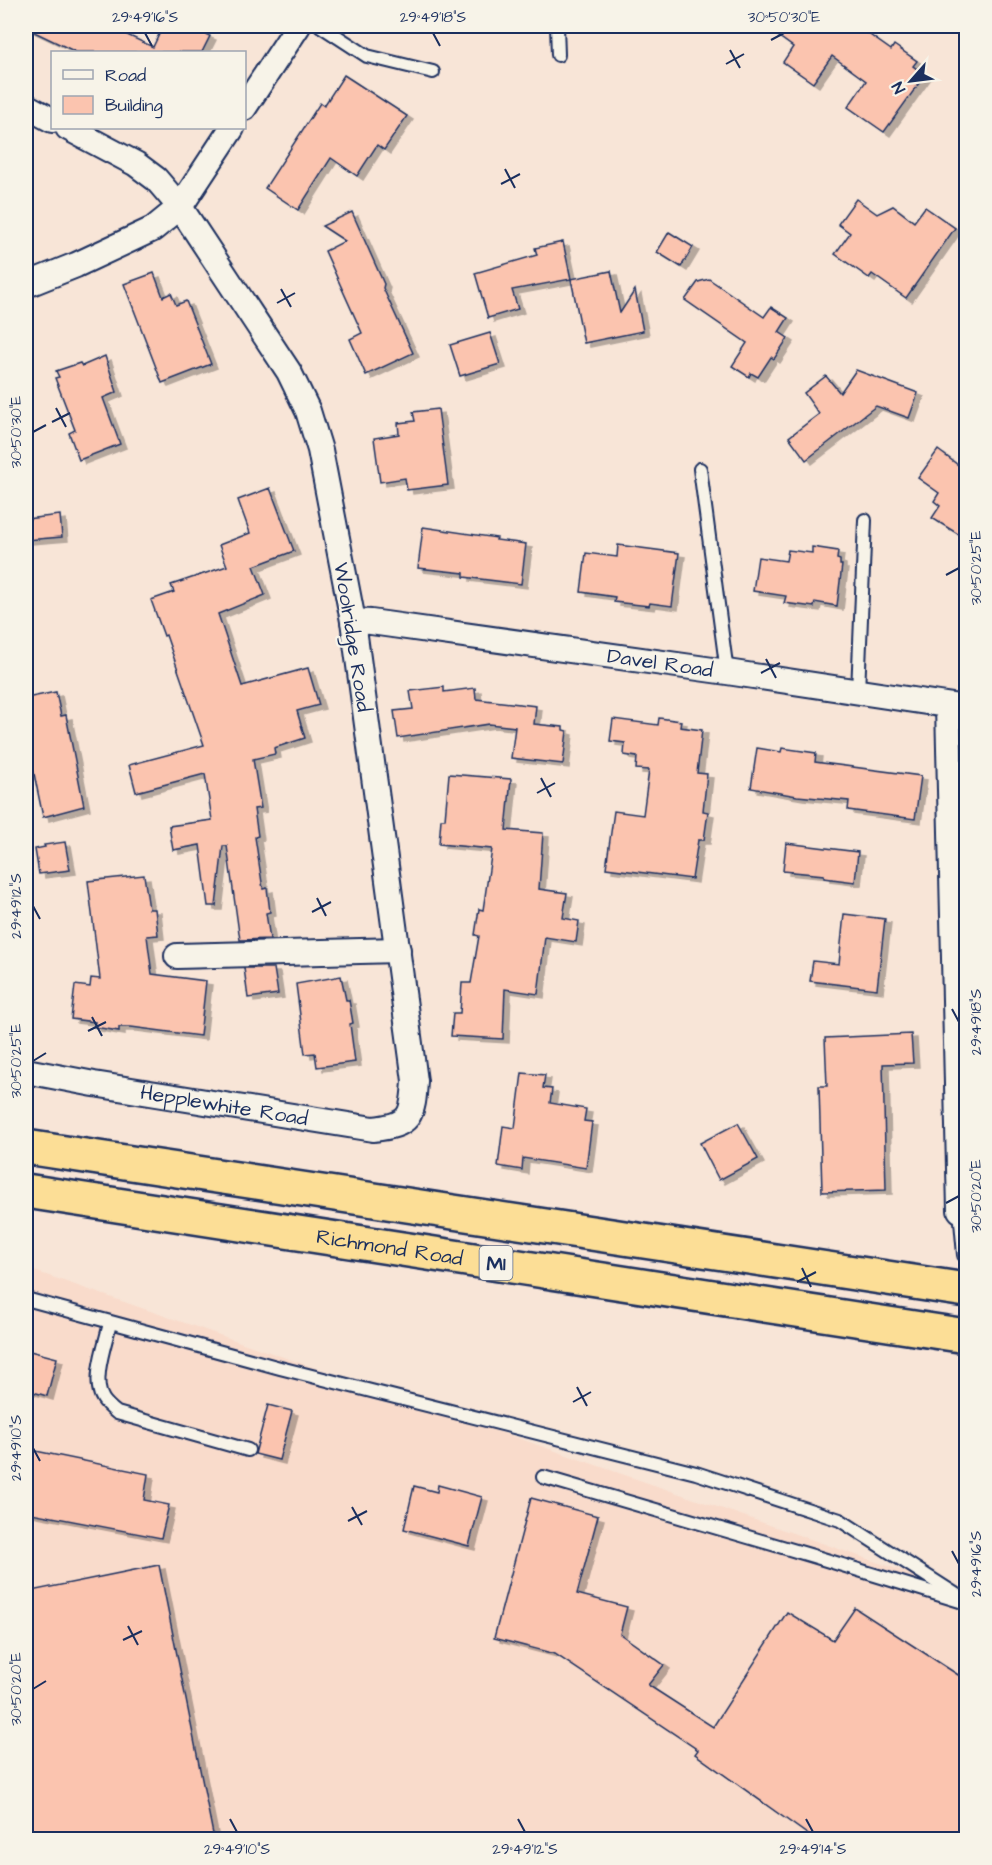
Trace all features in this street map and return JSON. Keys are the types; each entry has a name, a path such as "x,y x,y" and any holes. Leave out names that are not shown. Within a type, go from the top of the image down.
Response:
{"highway":[{"name":"Richmond Road","path":"26,1147 966,1290"},
{"name":"Richmond Road","path":"26,1191 966,1336"}],"street":[{"path":"246,105 298,26"},
{"path":"26,106 51,119"},
{"name":"Woolridge Road","path":"70,129 136,164 156,179 180,207 289,372 308,411 320,450 353,621 415,1081 414,1104"},
{"path":"26,285 76,265 153,229 180,207 231,129"},
{"name":"Davel Road","path":"353,621 371,621 957,707"},
{"path":"957,707 960,1210"},
{"path":"177,956 398,950"},
{"name":"Hepplewhite Road","path":"26,1071 373,1129 393,1127 407,1118 414,1104"}],"lane":[{"path":"321,26 367,56 433,72"},
{"path":"557,26 558,55"},
{"path":"700,469 727,672"},
{"path":"858,692 865,520"},
{"path":"960,1210 964,1255 966,1255"},
{"path":"26,1299 280,1368 696,1473 840,1520 966,1602"},
{"path":"110,1323 99,1370 99,1389 102,1398 117,1413 249,1450"},
{"path":"543,1477 966,1602"}],"shaded area":[{"path":"26,1268 966,1593 966,1839 26,1840"}],"building":[{"path":"26,26 108,26 153,47 163,26 187,26 210,36 202,51 74,51"},
{"path":"764,26 857,26 891,50 894,45 917,61 913,66 925,75 884,132 848,107 866,81 832,56 813,83 783,62 793,47"},
{"path":"344,75 407,116 384,150 377,145 357,176 331,158 298,210 265,188 320,103 324,106"},
{"path":"856,199 877,214 893,206 914,222 925,207 955,228 906,298 872,274 869,278 835,254 850,233 838,224"},
{"path":"352,212 413,353 366,375 350,339 362,333 325,251 345,241 322,226"},
{"path":"669,232 693,247 681,267 657,252"},
{"path":"563,242 571,279 512,290 518,309 488,318 475,273 537,255 535,248"},
{"path":"611,271 620,313 635,290 643,331 584,343 571,279"},
{"path":"154,273 163,297 171,293 176,305 186,301 211,364 162,383 124,284"},
{"path":"709,279 764,317 771,307 788,318 779,332 788,338 774,359 771,357 758,377 751,373 749,377 732,366 747,343 685,300 698,282"},
{"path":"490,333 500,364 460,376 450,345"},
{"path":"105,356 117,392 103,398 120,444 79,460 69,433 75,430 55,378 59,377 56,371 80,363 82,366"},
{"path":"856,370 918,393 909,418 876,406 806,460 789,437 819,414 804,393 826,376 840,393"},
{"path":"438,409 448,485 407,490 405,478 380,482 374,438 399,434 398,423 415,421 413,412"},
{"path":"938,450 966,471 966,539 932,518 940,506 934,501 939,493 918,478"},
{"path":"270,488 294,551 254,566 265,595 218,614 242,686 308,668 319,705 297,711 305,738 274,748 275,754 253,759 261,808 254,809 258,836 255,837 263,889 267,888 270,912 266,913 270,939 240,940 227,846 223,846 216,906 208,906 200,845 173,850 169,826 212,820 205,774 136,792 129,765 204,745 166,635 164,636 151,600 174,592 171,585 227,566 219,545 250,533 238,500"},
{"path":"60,515 62,537 26,540 26,519"},
{"path":"423,527 526,544 521,584 464,577 464,573 418,568"},
{"path":"618,545 679,553 672,606 614,602 615,597 581,592 586,553 617,557"},
{"path":"812,547 838,551 837,559 842,565 837,606 815,602 814,607 784,603 786,596 753,591 758,557 786,561 788,550 812,553"},
{"path":"444,687 444,692 475,688 476,699 536,706 534,724 563,727 563,730 567,731 563,764 511,758 515,727 489,724 398,738 394,711 413,709 410,691"},
{"path":"56,692 61,716 66,715 84,806 43,817 26,735 26,698"},
{"path":"659,718 681,721 680,727 702,730 697,773 707,774 703,811 708,812 704,840 698,840 692,879 606,868 614,811 643,815 649,770 636,769 637,757 624,755 625,743 610,741 613,719 658,725"},
{"path":"757,748 781,752 782,748 816,753 815,762 921,776 915,819 848,810 849,801 797,796 751,788"},
{"path":"449,774 511,779 506,830 543,833 539,889 567,893 563,918 579,921 576,942 545,937 538,994 505,989 503,1039 451,1036 453,1013 460,1013 462,983 471,983 479,936 475,935 479,909 483,910 492,849 439,844 441,819 445,819"},
{"path":"65,842 70,870 39,874 35,849 45,847 44,845"},
{"path":"786,843 858,852 855,882 824,878 824,875 783,871"},
{"path":"144,875 149,909 155,909 158,935 147,936 152,974 206,981 200,1036 131,1027 119,1027 119,1031 94,1027 95,1022 71,1019 75,985 90,987 91,978 100,979 88,881"},
{"path":"844,914 885,919 877,989 810,981 813,961 839,964"},
{"path":"244,968 274,968 278,994 248,998"},
{"path":"341,976 346,1000 349,1000 353,1023 350,1024 355,1062 317,1067 315,1053 305,1054 296,984"},
{"path":"911,1034 913,1063 883,1064 886,1190 822,1192 819,1086 827,1086 825,1038"},
{"path":"522,1073 545,1075 543,1088 552,1089 550,1103 586,1109 584,1121 592,1122 586,1168 523,1158 522,1170 498,1166 503,1126 515,1128"},
{"path":"738,1123 758,1159 719,1180 700,1143"},
{"path":"26,1350 57,1358 47,1396 26,1390"},
{"path":"268,1405 292,1411 279,1460 255,1454"},
{"path":"26,1449 148,1474 144,1500 169,1505 161,1538 26,1512"},
{"path":"438,1485 482,1497 469,1546 404,1529 414,1486 437,1492"},
{"path":"531,1498 598,1516 577,1594 627,1607 620,1634 664,1665 648,1685 713,1727 787,1612 833,1640 855,1608 966,1680 966,1839 814,1839 695,1754 698,1750 555,1654 494,1638"},
{"path":"159,1565 214,1839 26,1839 26,1592"}]}
